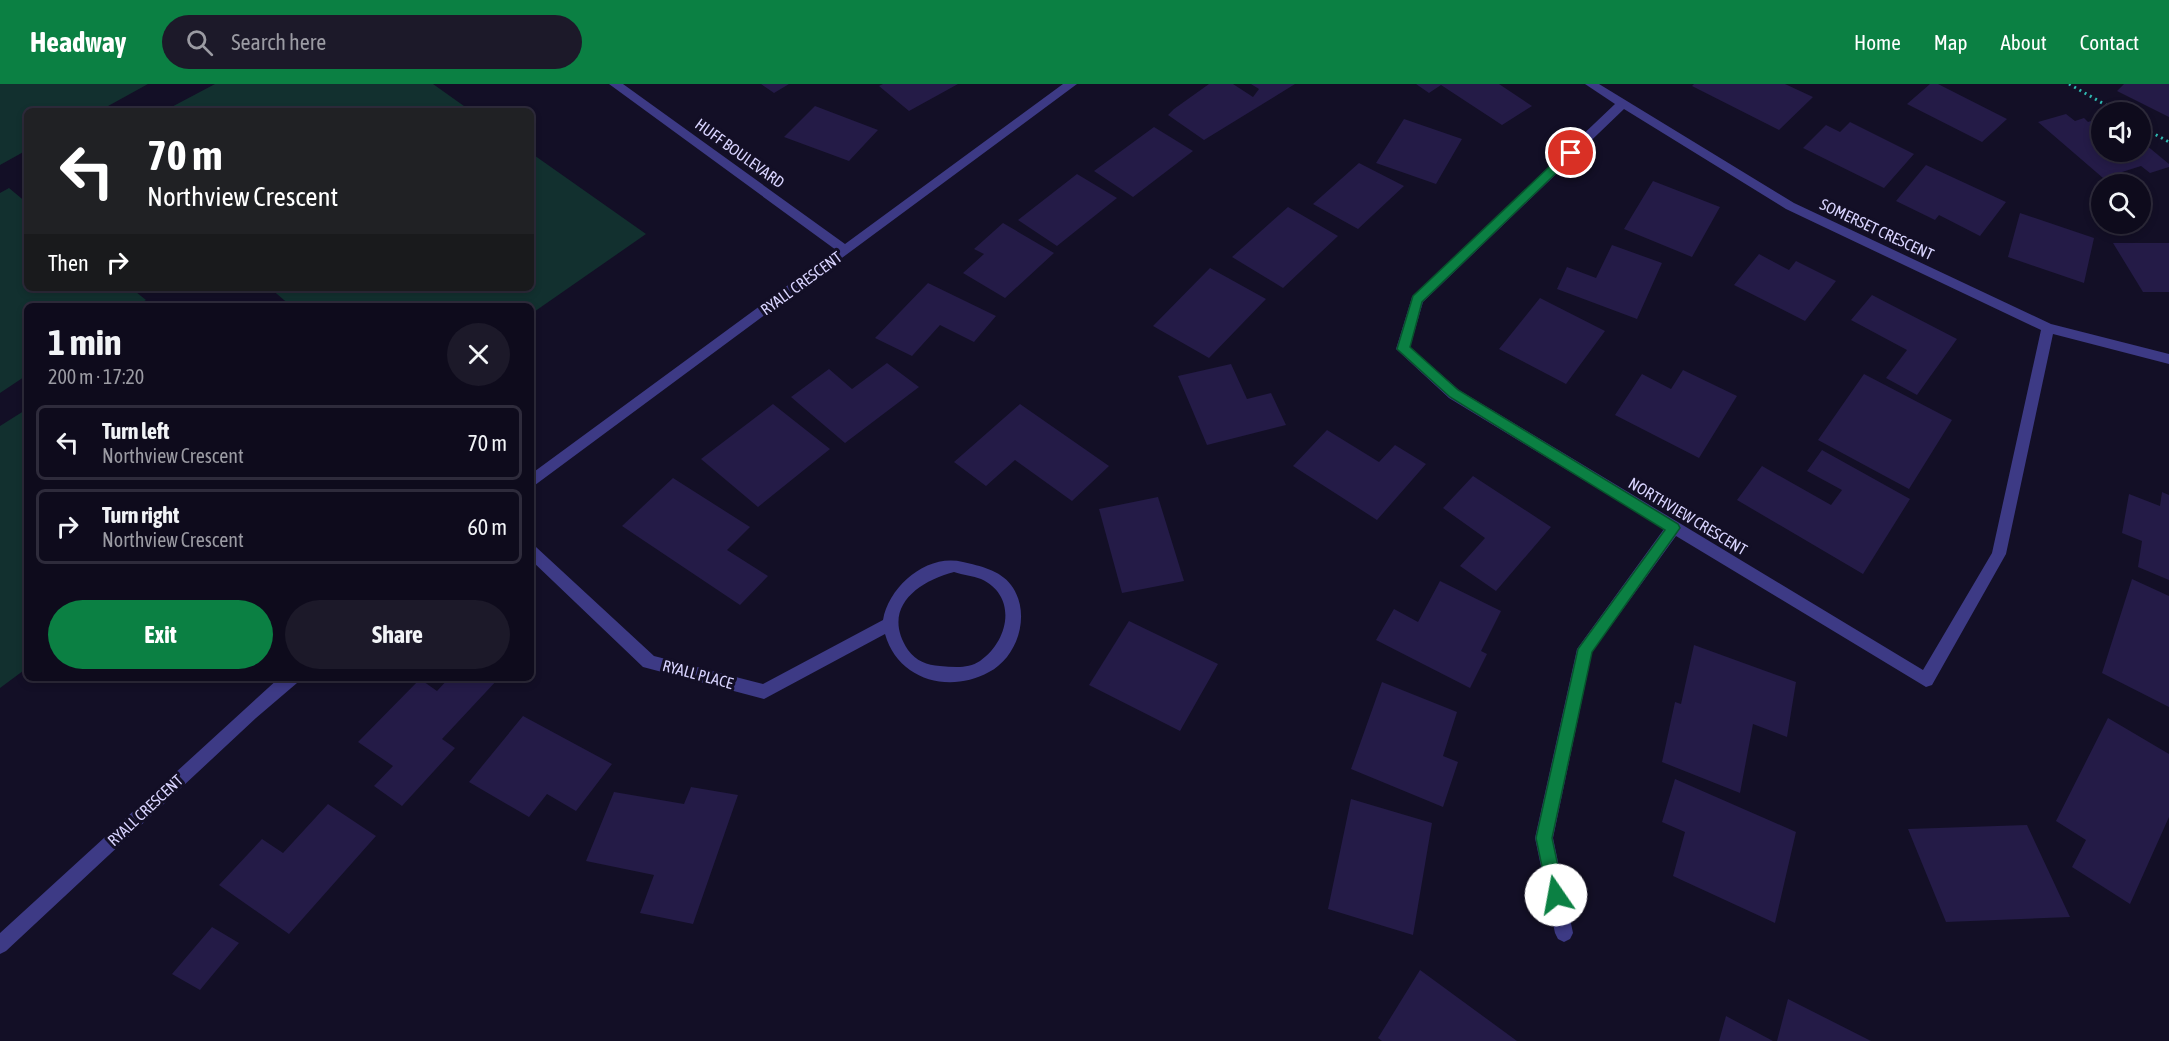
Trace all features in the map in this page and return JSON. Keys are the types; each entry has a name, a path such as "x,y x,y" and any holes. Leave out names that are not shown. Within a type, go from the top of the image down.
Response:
{"street":[{"name":"HUFF BOULEVARD","path":"615,84 845,250"},
{"name":"RYALL CRESCENT","path":"534,480 1071,84"},
{"name":"SOMERSET CRESCENT","path":"1592,84 1790,206 2048,328 2169,359"},
{"name":"NORTHVIEW CRESCENT","path":"1623,104 1417,300 1403,349 1454,394 1926,680 1999,554 2048,328"},
{"path":"1564,933 1544,838 1585,649 1673,528"},
{"name":"RYALL PLACE","path":"534,554 649,662 764,692 890,624"},
{"path":"954,566 974,567 991,575 1004,587 1013,602 1015,620 1011,638 1000,655 983,668 962,675 941,675 921,670 904,658 894,642 890,624 893,606 902,590 934,569 954,566"},
{"name":"RYALL CRESCENT","path":"0,945 287,681"}],"path":[{"path":"2068,84 2100,102"},
{"path":"2151,132 2169,142"}],"green space":[{"path":"0,84 148,84 104,108 24,108 24,152 0,165"},
{"path":"215,84 433,84 467,108 170,108"},
{"path":"534,155 646,234 534,312 534,303 288,303 274,291 534,291"},
{"path":"9,188 24,200 24,291 135,291 146,300 141,303 24,303 24,377 0,393 0,193"},
{"path":"24,411 24,670 0,688 0,426"}],"building":[{"path":"761,84 789,84 774,93"},
{"path":"883,84 958,84 909,111 879,86"},
{"path":"1209,84 1233,84 1253,97 1259,89 1251,84 1295,84 1204,140 1168,115"},
{"path":"1416,84 1499,84 1532,106 1502,125 1441,85 1429,93"},
{"path":"1694,84 1785,84 1813,97 1779,130 1692,86"},
{"path":"1930,84 1938,84 2007,119 1982,142 1907,104"},
{"path":"2124,84 2169,84 2169,117 2151,108 2151,102 2139,102 2117,91"},
{"path":"815,106 878,130 849,161 784,137"},
{"path":"2066,114 2075,121 2084,118 2088,122 2091,121 2091,162 2151,162 2151,149 2169,164 2169,167 2150,173 2141,166 2116,174 2098,174 2038,122"},
{"path":"1404,119 1462,139 1436,184 1376,163"},
{"path":"1850,122 1914,154 1884,188 1803,148 1826,125 1840,132"},
{"path":"1154,127 1193,151 1133,197 1094,171"},
{"path":"1359,163 1404,186 1358,229 1313,204"},
{"path":"1926,165 2006,202 1980,236 1939,215 1935,220 1896,201"},
{"path":"1077,174 1117,198 1057,246 1018,220"},
{"path":"1653,181 1720,207 1692,257 1624,229"},
{"path":"1288,207 1338,236 1283,288 1232,257"},
{"path":"2020,213 2094,238 2084,283 2008,257"},
{"path":"1003,223 1054,253 1005,298 963,273 984,254 974,249"},
{"path":"2113,243 2169,243 2169,292 2143,292"},
{"path":"1612,245 1662,263 1637,319 1557,289 1567,267 1596,278"},
{"path":"1759,254 1789,270 1796,261 1836,281 1805,321 1734,285"},
{"path":"1210,268 1266,299 1209,358 1153,326"},
{"path":"928,283 996,316 974,342 940,325 912,356 875,338"},
{"path":"1872,295 1957,339 1917,395 1886,378 1907,350 1851,320"},
{"path":"1540,298 1605,331 1566,384 1499,349"},
{"path":"887,363 919,387 845,443 791,397 829,369 852,389"},
{"path":"1231,364 1247,399 1271,393 1286,425 1207,445 1178,376"},
{"path":"1683,370 1737,396 1699,458 1615,415 1642,374 1671,389"},
{"path":"1864,374 1952,420 1909,489 1818,440"},
{"path":"773,404 830,449 758,507 701,459"},
{"path":"1020,404 1109,466 1072,501 1015,460 986,486 954,462"},
{"path":"1327,430 1379,462 1395,445 1426,464 1377,520 1293,466"},
{"path":"1822,450 1910,499 1863,574 1737,500 1762,466 1831,505 1842,490 1807,471"},
{"path":"1473,476 1551,527 1496,591 1460,566 1485,538 1443,508"},
{"path":"673,478 750,527 727,550 768,576 740,605 622,526"},
{"path":"2162,492 2169,495 2169,580 2138,567 2142,541 2122,533 2129,494 2160,506"},
{"path":"1158,497 1184,581 1122,593 1099,509"},
{"path":"2132,579 2169,596 2169,707 2102,673"},
{"path":"1440,581 1501,611 1481,651 1487,654 1470,688 1376,640 1394,609 1418,622"},
{"path":"1129,621 1218,664 1180,731 1089,685"},
{"path":"1694,645 1796,682 1787,737 1753,724 1740,793 1662,762 1675,702 1681,704"},
{"path":"418,681 423,681 437,691 446,681 496,681 442,739 455,748 402,806 374,786 393,766 358,742"},
{"path":"1382,682 1457,712 1443,756 1458,762 1443,807 1351,769"},
{"path":"523,716 612,764 576,811 547,794 529,817 469,782"},
{"path":"2108,718 2169,754 2169,817 2130,904 2072,867 2086,840 2056,821"},
{"path":"1675,779 1796,832 1775,923 1673,876 1685,832 1662,822"},
{"path":"691,787 738,795 693,924 640,913 654,875 586,861 614,792 684,804"},
{"path":"1351,799 1432,823 1413,935 1328,909"},
{"path":"328,804 376,836 289,934 219,885 262,839 283,853"},
{"path":"2027,825 2070,917 1946,922 1908,829"},
{"path":"212,927 239,943 200,990 172,974"},
{"path":"1420,970 1517,1041 1382,1041 1378,1038"},
{"path":"1788,999 1871,1041 1777,1041"},
{"path":"1726,1016 1773,1041 1719,1041"}],"route":[{"path":"1556,895 1544,838 1585,649 1673,528 1454,394 1403,349 1417,300 1571,153"}]}
